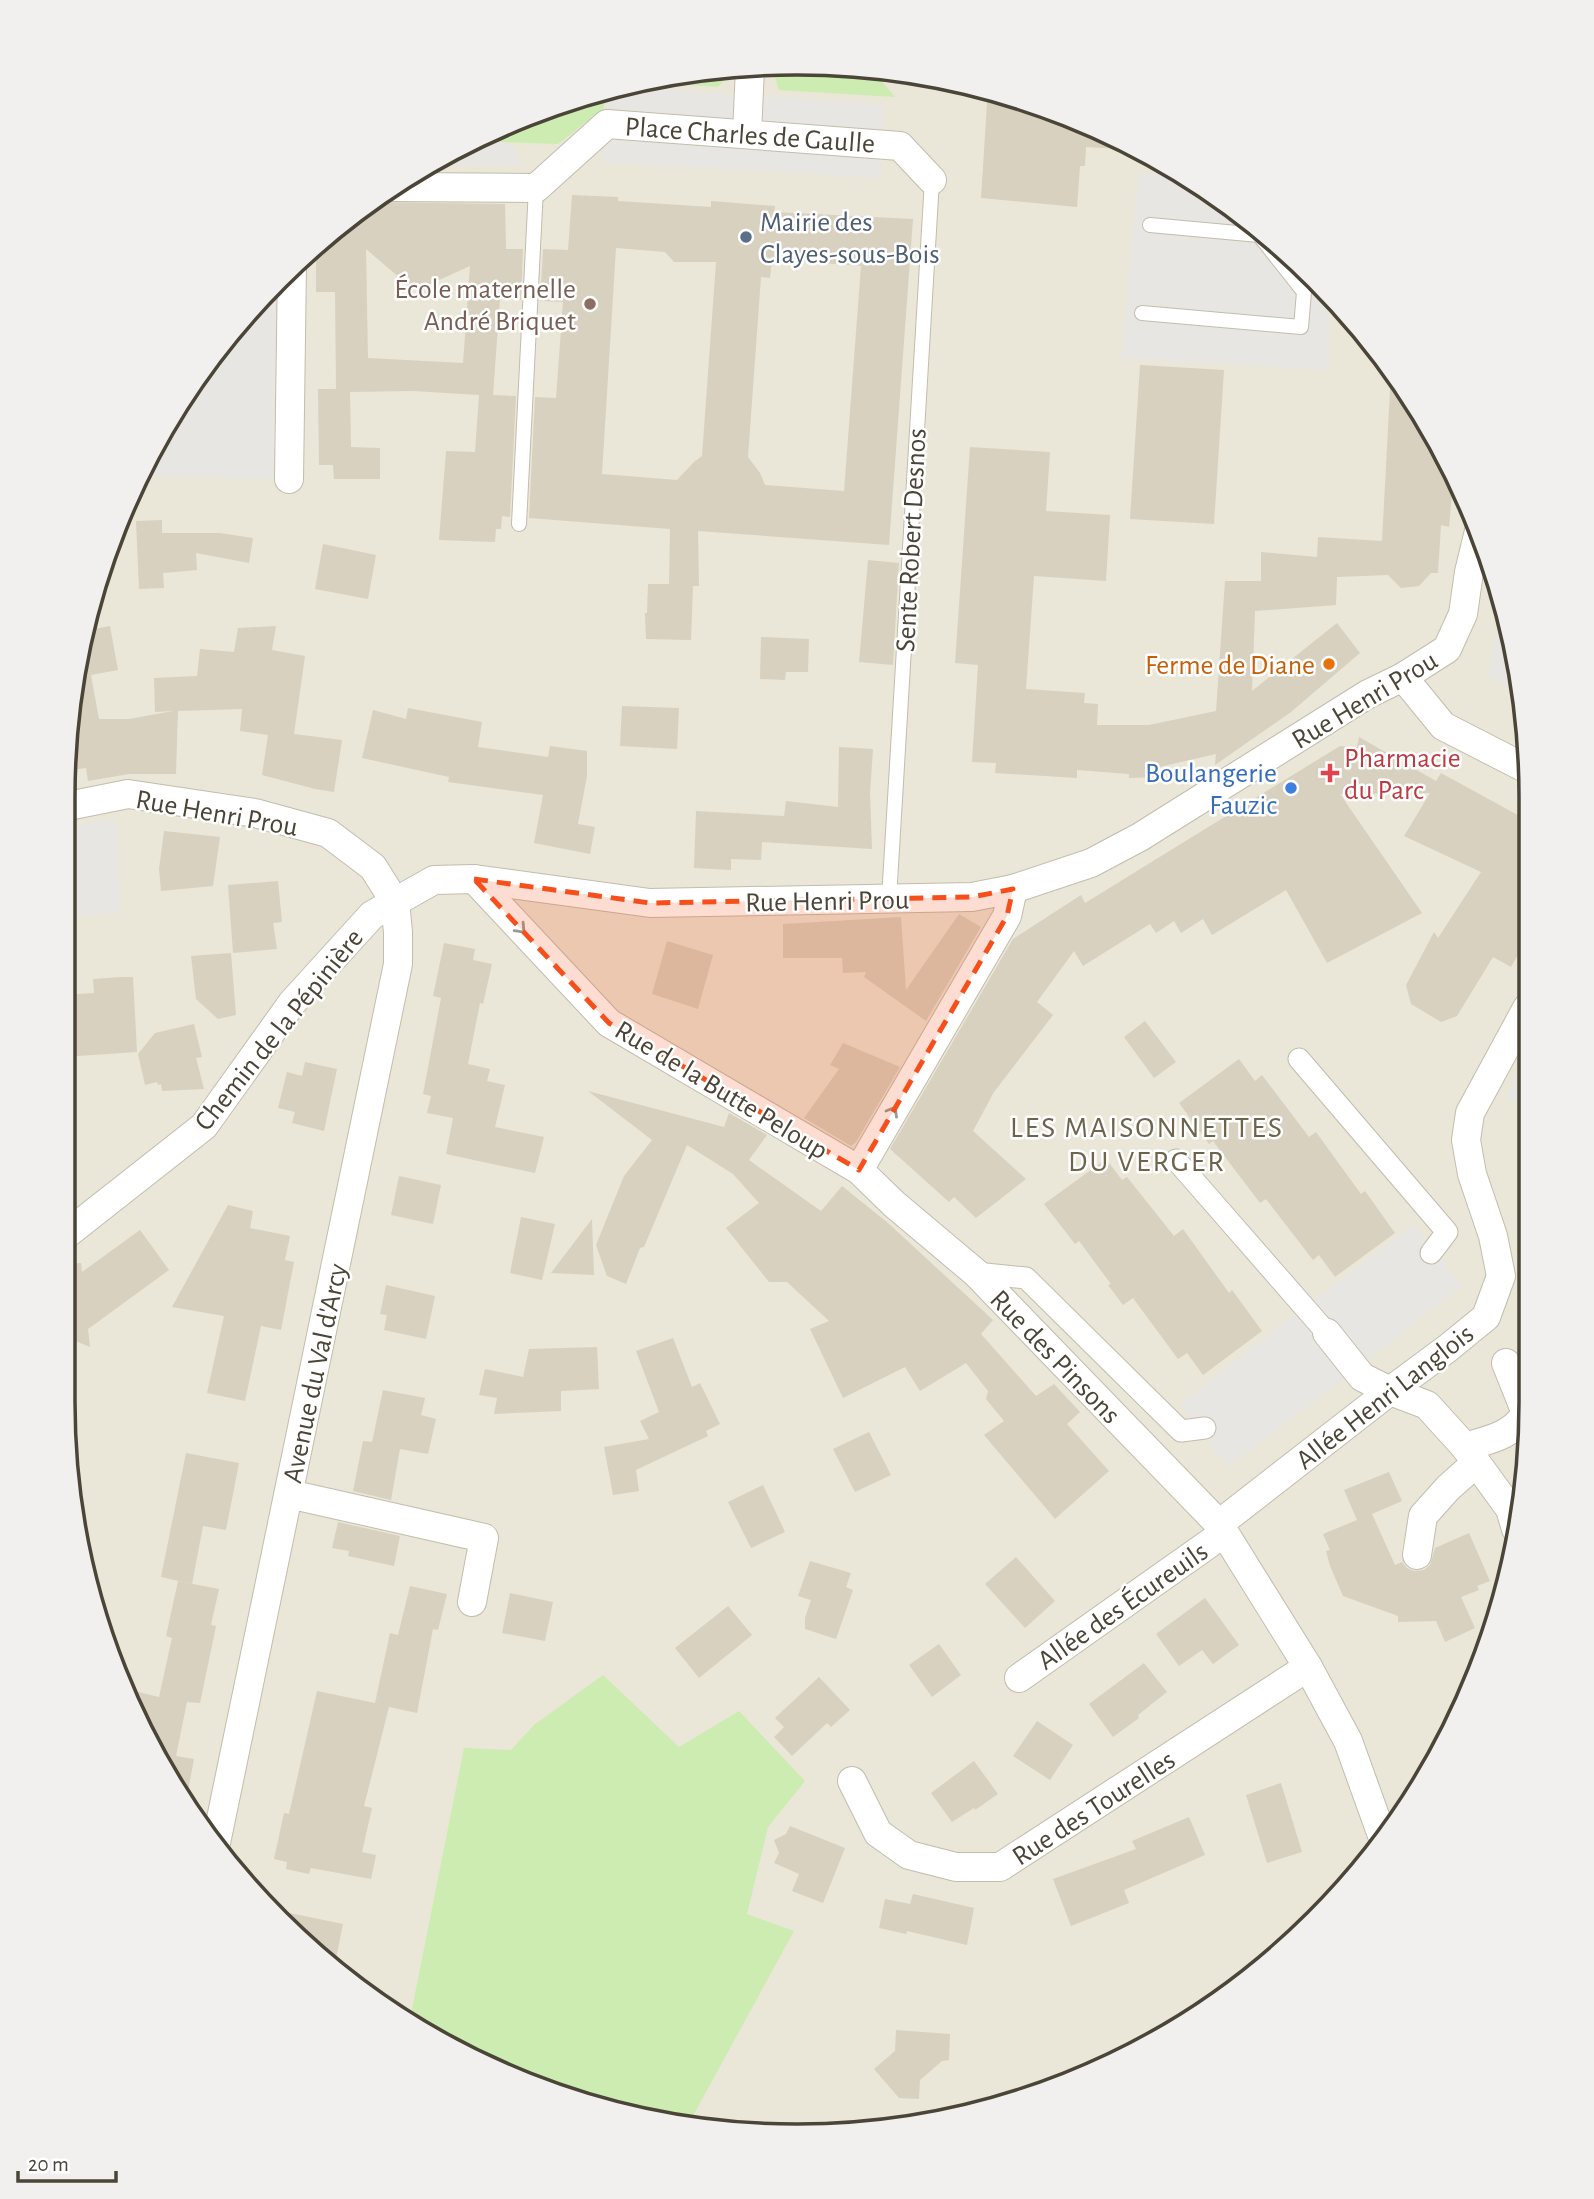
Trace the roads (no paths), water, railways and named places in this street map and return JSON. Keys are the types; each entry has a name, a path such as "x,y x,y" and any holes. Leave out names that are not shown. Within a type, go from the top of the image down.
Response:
{"street":[{"path":"747,133 750,77"},
{"name":"Place Charles de Gaulle","path":"536,188 607,124 900,146 932,180"},
{"path":"412,187 536,188"},
{"path":"289,479 292,282"},
{"name":"Rue Henri Prou","path":"75,805 128,794 255,813 328,833 373,867 395,902 434,880 474,879 650,903 972,897 1013,889 1091,863 1140,837 1368,694 1403,677 1447,649 1463,614 1474,550"},
{"path":"1403,677 1443,726 1518,764"},
{"name":"Rue de la Butte Peloup","path":"474,879 609,1023 859,1170"},
{"path":"859,1170 1007,916 1013,889"},
{"name":"Chemin de la Pépinière","path":"75,1228 204,1126 292,1003 372,915 395,902"},
{"name":"Avenue du Val d'Arcy","path":"218,1833 398,964 395,902"},
{"name":"Allée Henri Langlois","path":"1222,1529 1390,1391 1486,1317 1501,1276 1493,1236 1472,1174 1466,1140 1471,1113 1519,1023"},
{"path":"1299,1059 1447,1232 1431,1253"},
{"path":"1176,1160 1362,1377 1427,1405 1470,1455 1511,1511"},
{"name":"Rue des Pinsons","path":"859,1170 894,1204 976,1273 1222,1529 1308,1667 1349,1741 1379,1828"},
{"path":"976,1273 1026,1278 1181,1432 1205,1428"},
{"path":"1506,1363 1519,1396"},
{"path":"1417,1555 1423,1516 1448,1488 1470,1455 1518,1427"},
{"path":"289,1494 484,1538 472,1602"},
{"name":"Allée des Écureuils","path":"1019,1678 1222,1529"},
{"name":"Rue des Tourelles","path":"852,1781 878,1833 909,1855 956,1867 1000,1867 1308,1667"}],"lane":[{"name":"Sente Robert Desnos","path":"889,900 932,180"},
{"path":"519,524 536,188"},
{"path":"1150,225 1247,233"},
{"path":"1142,313 1301,327 1304,292 1279,260"}],"place":[{"name":"Mairie des Clayes-sous-Bois","path":"746,237"},
{"name":"École maternelle André Briquet","path":"590,304"},
{"name":"Ferme de Diane","path":"1329,664"},
{"name":"Pharmacie du Parc","path":"1330,773"},
{"name":"Boulangerie Fauzic","path":"1291,788"}],"district":[{"name":"LES MAISONNETTES DU VERGER","path":"1147,1144"}]}
